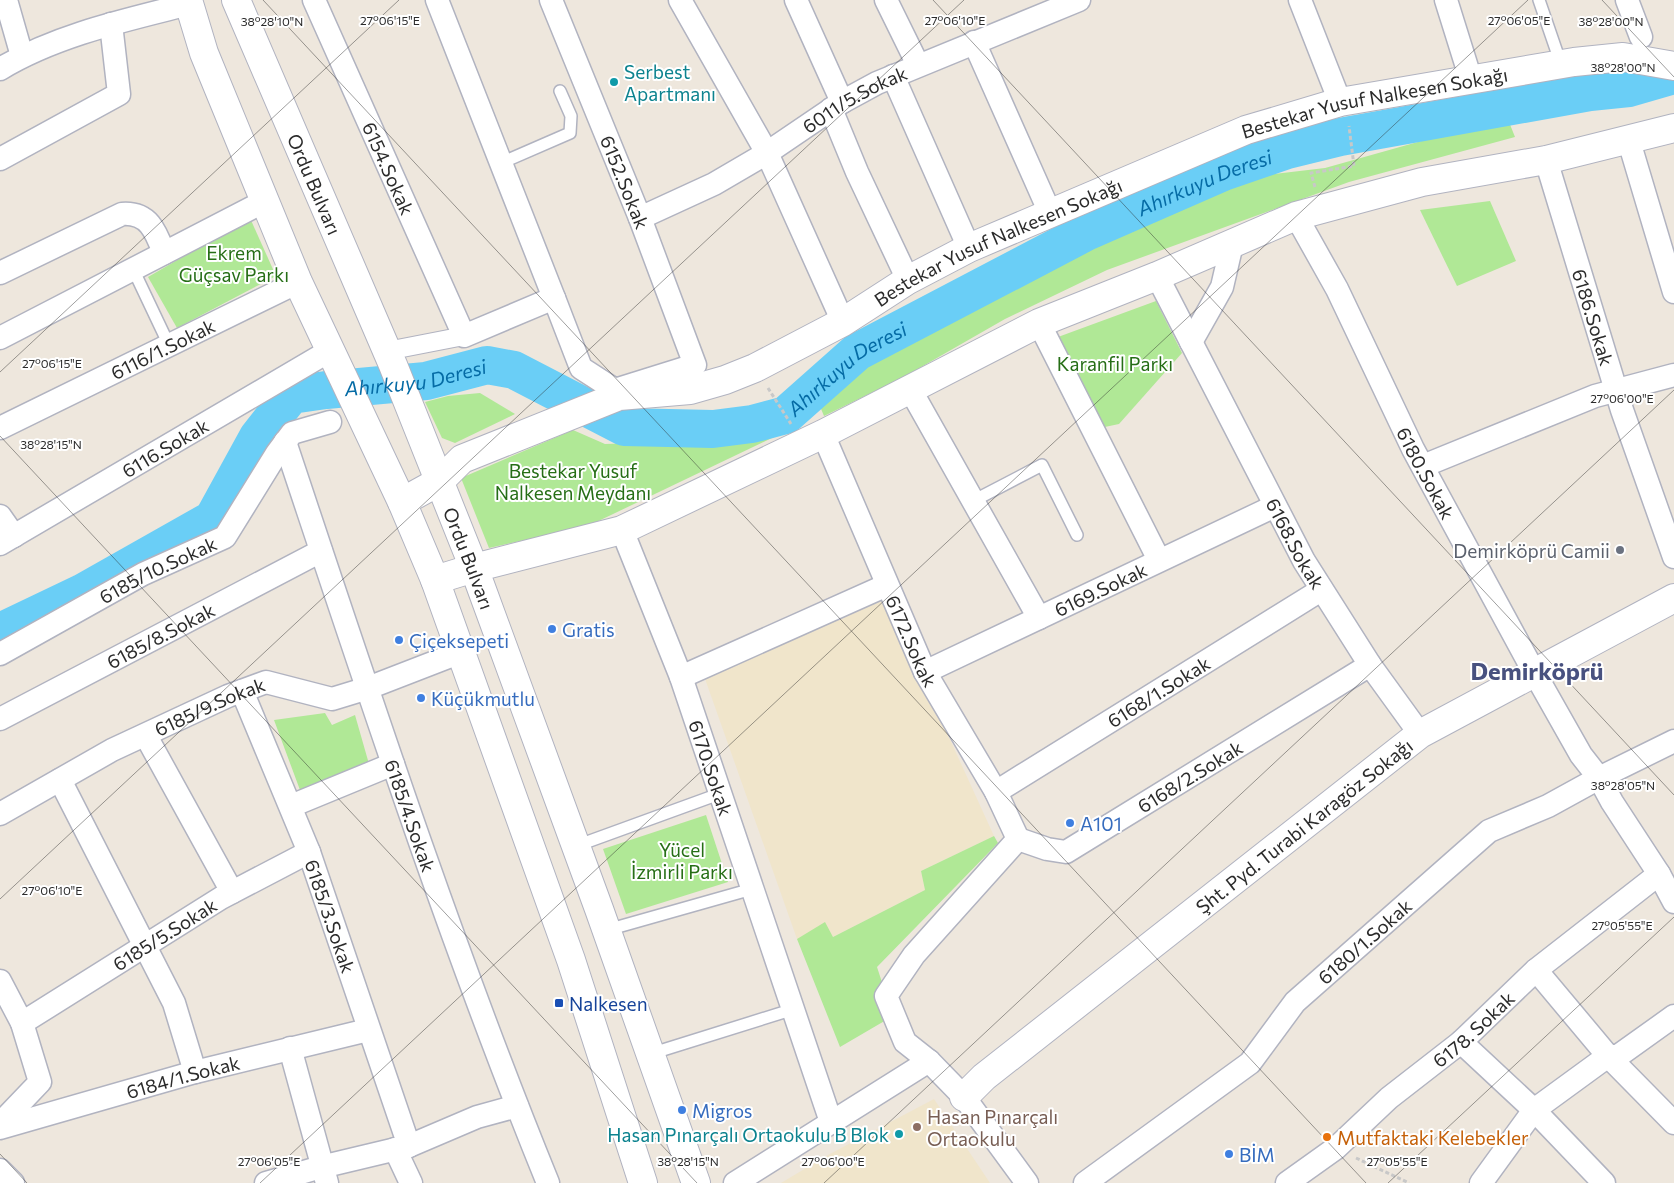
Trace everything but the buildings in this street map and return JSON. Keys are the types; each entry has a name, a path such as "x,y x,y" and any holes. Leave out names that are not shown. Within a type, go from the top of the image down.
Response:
{"main road":[{"name":"Ordu Bulvarı","path":"189,2 204,52 298,282 402,502 435,580 571,960 643,1183"},
{"name":"Ordu Bulvarı","path":"241,2 390,358 474,568 607,930 696,1183"},
{"name":"Bestekar Yusuf Nalkesen Sokağı","path":"402,502 440,481 462,459 619,396 690,390 725,380 755,368 843,322 908,280 969,248 1246,130 1345,114 1471,80 1561,64 1623,57 1674,66"},
{"path":"435,580 474,568 622,530 823,434 1039,323 1157,276 1308,212 1422,182 1546,160 1674,128"},
{"name":"Şht. Pyd. Turabi Karagöz Sokağı","path":"964,1097 984,1077 1420,734 1674,598"}],"street":[{"path":"6,0 22,56"},
{"name":"6154.Sokak","path":"314,0 464,336"},
{"path":"390,358 464,336 554,298 437,0"},
{"name":"6152.Sokak","path":"551,0 640,218 695,365 615,390 581,368 554,298"},
{"path":"680,0 767,153 843,322"},
{"path":"796,0 837,106 857,172 908,280"},
{"path":"886,0 918,66"},
{"path":"1300,0 1345,114"},
{"path":"1446,0 1471,80"},
{"path":"1627,0 1641,37"},
{"name":"6011/5.Sokak","path":"640,218 714,184 767,153 837,106 893,76 1074,1"},
{"path":"0,69 22,56 111,24 189,2"},
{"path":"0,159 119,94 111,24"},
{"path":"974,42 1050,213"},
{"path":"893,76 969,248"},
{"path":"1628,138 1674,292"},
{"name":"6186.Sokak","path":"1546,160 1616,391 1674,557"},
{"path":"0,338 265,201"},
{"name":"6180.Sokak","path":"1308,212 1337,289 1423,466 1581,755 1599,778 1612,802 1659,874 1674,902"},
{"path":"0,273 122,214 136,215 150,222 164,253"},
{"path":"1191,342 1222,287 1232,244"},
{"name":"6168.Sokak","path":"1157,276 1275,506 1321,590 1370,665 1420,734"},
{"name":"6116/1.Sokak","path":"0,428 298,282"},
{"path":"1039,323 1159,560"},
{"name":"6116.Sokak","path":"7,540 330,350"},
{"path":"1423,466 1595,396 1674,375"},
{"path":"910,389 1039,618"},
{"name":"6185/10.Sokak","path":"0,654 142,574 225,537 292,433 330,422"},
{"name":"6172.Sokak","path":"823,434 926,672 996,792 1018,838"},
{"name":"6185/4.Sokak","path":"285,442 393,764 517,1106 548,1183"},
{"name":"6169.Sokak","path":"926,672 1275,506"},
{"path":"0,516 7,540"},
{"name":"6170.Sokak","path":"622,530 681,677 831,1122"},
{"name":"6185/8.Sokak","path":"0,719 321,551"},
{"path":"681,677 888,584"},
{"name":"6168/1.Sokak","path":"996,792 1321,590"},
{"name":"6185/9.Sokak","path":"0,814 112,750 266,682 332,699 368,688 461,652"},
{"name":"6168/2.Sokak","path":"1018,838 1047,849 1066,852 1370,665"},
{"name":"6185/3.Sokak","path":"242,691 309,852 368,1030 411,1183"},
{"path":"146,736 232,892"},
{"name":"6180/1.Sokak","path":"1085,1183 1250,1063 1295,1002 1490,831 1548,806 1599,778 1674,742"},
{"path":"291,806 393,764"},
{"path":"60,780 174,1003 195,1072"},
{"path":"1018,838 914,955 886,996 905,1042 929,1061 964,1097 1028,1183"},
{"name":"6185/5.Sokak","path":"22,1022 232,892 309,852"},
{"name":"6178. Sokak","path":"1286,1183 1336,1148 1389,1098 1461,1042 1536,970 1659,874"},
{"path":"1536,970 1608,1056 1674,1123"},
{"path":"0,980 22,1022 40,1082 0,1126"},
{"path":"1481,1183 1534,1110 1608,1056 1618,1056 1674,1016"},
{"name":"6184/1.Sokak","path":"0,1126 195,1072 368,1030"},
{"path":"1461,1042 1534,1110 1604,1183"},
{"path":"290,1048 324,1175"},
{"path":"735,1183 929,1061"},
{"path":"266,1183 324,1175 477,1117 517,1106"},
{"path":"0,1170 13,1183"}],"lane":[{"path":"1539,0 1561,64"},
{"path":"501,163 570,133 571,116 560,91"},
{"path":"133,269 169,345"},
{"path":"973,501 1042,465 1077,535"},
{"path":"576,846 719,794"},
{"path":"607,930 752,889"},
{"path":"650,1054 794,1009"}],"path":[{"path":"1308,212 1311,173 1354,166 1345,114"},
{"path":"770,392 788,419"},
{"path":"1336,1148 1409,1183"}],"shaded area":[{"path":"885,597 994,836 921,871 925,890 833,937 825,923 797,939 704,676"},
{"name":"Hasan Pınarçalı Ortaokulu","path":"934,1099 990,1183 781,1183 828,1155"}],"green space":[{"path":"1507,117 1515,137 1349,182 1107,270 1005,319 902,378 824,416 819,404 865,363 946,314 1017,280 1257,176 1325,168"},
{"path":"1490,201 1516,261 1457,286 1420,210"},
{"name":"Ekrem Güçsav Parkı","path":"250,218 276,276 177,328 148,277"},
{"name":"Karanfil Parkı","path":"1156,301 1182,353 1119,424 1100,428 1058,337"},
{"path":"480,393 515,414 455,443 442,438 425,402 448,396"},
{"name":"Bestekar Yusuf Nalkesen Meydanı","path":"782,424 774,437 588,526 489,548 461,478 573,430 605,444 730,440"},
{"path":"325,713 332,725 355,715 369,764 300,790 274,720"},
{"name":"Yücel İzmirli Parkı","path":"706,815 728,882 626,914 603,849"},
{"path":"994,836 998,843 877,967 893,1016 840,1047 797,939 825,922 833,937 925,890 921,871"}],"waterway":[{"name":"Ahırkuyu Deresi","path":"0,632 82,593 213,519 258,437 291,395 426,381 487,365 514,370 624,427 713,429 752,424 786,415 857,352 1088,231 1223,172 1287,150 1340,137 1590,92 1629,88 1674,75"}],"place":[{"name":"Serbest Apartmanı","path":"614,82"},
{"name":"Demirköprü Camii","path":"1620,550"},
{"name":"Gratis","path":"552,629"},
{"name":"Çiçeksepeti","path":"399,640"},
{"name":"Küçükmutlu","path":"421,698"},
{"name":"A101","path":"1070,823"},
{"name":"Nalkesen","path":"559,1003"},
{"name":"Migros","path":"682,1110"},
{"name":"Hasan Pınarçalı Ortaokulu","path":"917,1127"},
{"name":"Hasan Pınarçalı Ortaokulu B Blok","path":"899,1134"},
{"name":"Mutfaktaki Kelebekler","path":"1327,1137"},
{"name":"BİM","path":"1229,1154"}],"district":[{"name":"Demirköprü","path":"1537,670"}]}
